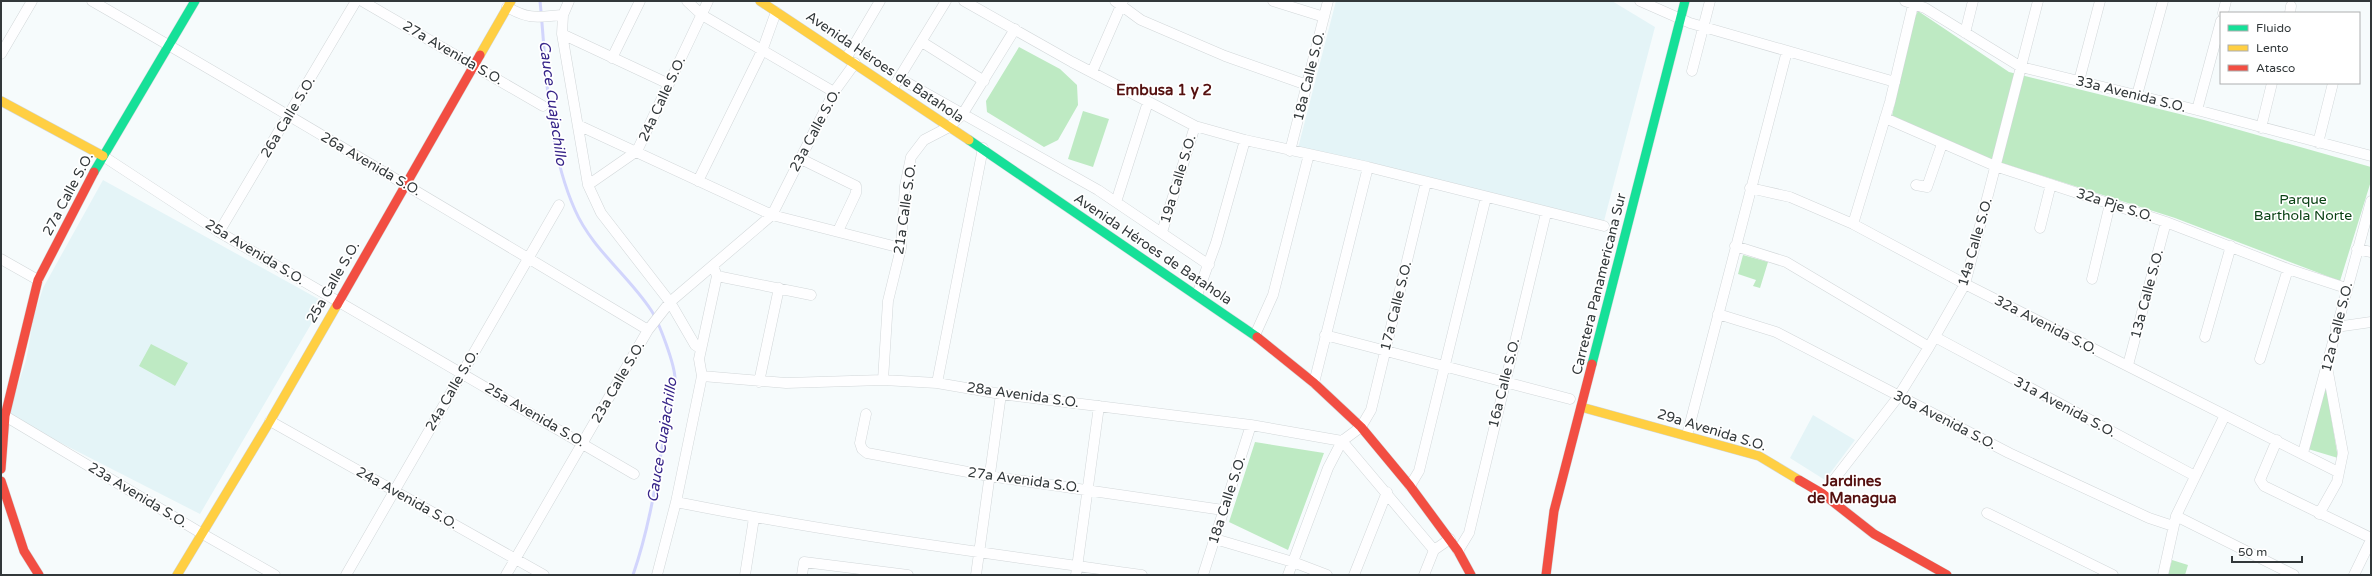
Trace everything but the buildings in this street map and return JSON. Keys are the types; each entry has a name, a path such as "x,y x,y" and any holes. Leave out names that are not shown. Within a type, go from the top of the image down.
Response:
{"main road":[{"name":"27a Calle S.O.","path":"1,469 3,414 38,280 103,156 168,44 195,1"},
{"name":"Avenida Héroes de Batahola","path":"753,1 763,3 851,60 949,127 983,148 1254,335 1314,383 1361,427 1410,486 1450,538 1471,575"},
{"path":"776,12 780,1"},
{"name":"Carretera Panamericana Sur","path":"1546,575 1554,511 1581,407 1688,22 1686,1"},
{"name":"25a Calle S.O.","path":"177,575 270,421 509,4"},
{"name":"25a Avenida S.O.","path":"1,101 103,156"},
{"name":"29a Avenida S.O.","path":"1581,407 1759,456 1823,494 1874,534 1947,575"},
{"path":"1,481 24,551 38,575"}],"street":[{"path":"1,54 32,1"},
{"name":"26a Avenida S.O.","path":"92,1 168,44 288,117 406,183 528,258 650,327"},
{"name":"26a Calle S.O.","path":"220,232 356,1"},
{"name":"27a Avenida S.O.","path":"362,1 543,106"},
{"path":"569,1 562,15 562,34 588,185 601,213 670,302 689,336 695,345 701,349"},
{"path":"612,58 640,1"},
{"path":"687,1 702,15 834,92"},
{"name":"24a Calle S.O.","path":"588,185 637,151 708,1"},
{"name":"23a Calle S.O.","path":"506,575 650,327 670,302 772,215 799,158 851,60 880,1"},
{"path":"893,88 946,1"},
{"path":"964,1 984,6 1015,29 1092,72 1195,126 1245,140 1368,167 1546,213 1604,226"},
{"path":"1274,1 1324,17"},
{"name":"18a Calle S.O.","path":"1290,151 1328,1"},
{"path":"1640,1 1688,22 1894,82"},
{"path":"1692,71 1710,1"},
{"path":"1965,33 1973,1"},
{"name":"14a Calle S.O.","path":"1823,494 1898,397 1930,347 1964,284 2038,1"},
{"path":"2079,81 2100,1"},
{"path":"2138,95 2163,1"},
{"path":"2223,12 2226,1"},
{"path":"1853,224 1885,118 1911,2"},
{"name":"33a Avenida S.O.","path":"1911,2 2021,67 2197,110 2371,156"},
{"path":"1092,72 1120,3 1142,20 1225,56 1307,85"},
{"path":"509,4 524,16 532,18 562,15"},
{"path":"698,181 762,51 776,12"},
{"path":"2197,110 2220,25"},
{"name":"21a Calle S.O.","path":"884,380 888,301 901,248 905,221 905,186 911,157 924,140 949,127 962,115 1015,29"},
{"path":"562,34 669,84"},
{"path":"922,42 984,81"},
{"path":"1687,436 1750,188 1787,51"},
{"path":"899,78 1116,202 1209,265"},
{"path":"2261,128 2272,84"},
{"path":"2318,142 2333,84"},
{"path":"1116,202 1148,102"},
{"name":"32a Pje S.O.","path":"1885,118 1995,166 2166,222 2288,269 2346,288"},
{"path":"578,125 637,151 772,215 901,248"},
{"name":"19a Calle S.O.","path":"1162,232 1195,126"},
{"path":"1197,295 1209,265 1245,140"},
{"path":"1916,185 1927,187 1942,144"},
{"path":"937,383 983,148"},
{"path":"1254,335 1272,295 1309,154"},
{"name":"25a Avenida S.O.","path":"103,156 220,232 634,474"},
{"path":"799,158 856,186 856,193 838,231"},
{"path":"1314,383 1368,167"},
{"name":"17a Calle S.O.","path":"1361,427 1371,410 1426,182"},
{"path":"2040,228 2051,184"},
{"name":"32a Avenida S.O.","path":"1750,188 1790,197 1853,224 1964,284 2128,365 2338,472"},
{"path":"1410,486 1419,471 1486,197"},
{"name":"12a Calle S.O.","path":"2303,453 2327,366 2346,288 2371,201"},
{"path":"2092,280 2110,204"},
{"name":"24a Calle S.O.","path":"346,575 559,206"},
{"name":"16a Calle S.O.","path":"1458,551 1469,533 1504,382 1546,213"},
{"name":"13a Calle S.O.","path":"2128,365 2166,222"},
{"path":"1735,246 1786,262 1930,347"},
{"path":"2204,337 2231,246"},
{"path":"2357,249 2371,252"},
{"path":"1,259 38,280"},
{"path":"657,575 676,502 702,376 700,359 701,349 718,276 713,266"},
{"path":"2260,359 2288,269"},
{"path":"718,276 811,295"},
{"path":"759,382 779,288"},
{"name":"30a Avenida S.O.","path":"1718,314 1776,332 1898,397 2009,453 2149,518 2174,521 2294,575"},
{"path":"2336,326 2371,322"},
{"path":"1325,335 1570,399"},
{"name":"31a Avenida S.O.","path":"1935,337 2195,476"},
{"path":"2319,514 2337,482 2338,472 2342,460 2343,446 2327,366"},
{"name":"28a Avenida S.O.","path":"702,376 759,382 884,380 937,383 1001,394 1251,425 1342,441"},
{"path":"976,575 1001,394"},
{"path":"1077,570 1099,406"},
{"name":"23a Avenida S.O.","path":"3,414 201,533 275,575"},
{"name":"27a Avenida S.O.","path":"866,414 860,443 862,449 867,453 989,476 1089,489 1223,510"},
{"path":"2163,575 2174,521 2225,415"},
{"name":"24a Avenida S.O.","path":"270,421 544,575"},
{"name":"18a Calle S.O.","path":"1203,575 1251,425"},
{"path":"1288,575 1328,468 1342,441 1361,427"},
{"path":"2277,440 2260,480 2264,486 2371,539 2354,575"},
{"path":"1342,441 1434,550"},
{"path":"1354,575 1386,492"},
{"path":"676,502 754,518 979,553 1077,570 1142,575"},
{"path":"1987,513 2113,575"},
{"path":"744,575 754,518"},
{"path":"1214,538 1293,562 1327,575"},
{"path":"1424,575 1434,550 1450,538"},
{"path":"802,575 804,562 908,575"}],"shaded area":[{"path":"1336,1 1612,1 1655,27 1604,221 1298,148"},
{"path":"103,180 324,302 200,514 8,416 26,360 34,316 43,288"},
{"path":"1813,415 1855,440 1825,480 1790,458"}],"green space":[{"name":"Parque Barthola Norte","path":"1918,11 2009,72 2204,120 2371,167 2371,181 2340,281 2175,218 1977,155 1892,116 1913,21"},
{"path":"1019,47 1060,69 1077,85 1078,105 1058,140 1044,147 987,112 986,101"},
{"path":"1083,111 1109,119 1093,167 1068,159"},
{"path":"1743,255 1768,262 1760,288 1753,286 1756,280 1738,274"},
{"path":"151,344 188,363 175,386 139,366"},
{"path":"2326,386 2338,458 2308,449"},
{"path":"1255,442 1324,453 1288,550 1229,522"},
{"path":"2172,560 2188,565 2185,575 2168,574"}],"waterway":[{"name":"Cauce Cuajachillo","path":"540,1 549,107 558,160 565,185 582,224 600,250 632,285 651,310 666,344 675,379 652,501 644,538 633,575"}],"traffic: fast":[{"path":"94,172 195,1"},
{"path":"1592,364 1685,1"},
{"path":"969,140 1257,337"}],"traffic: slow":[{"path":"480,55 511,1"},
{"path":"760,1 969,140"},
{"path":"1,101 103,156"},
{"path":"177,575 270,421 337,305"},
{"path":"1581,407 1759,456 1799,480"}],"traffic: jam":[{"path":"337,305 480,55"},
{"path":"1,469 5,416 38,280 94,172"},
{"path":"1257,337 1314,383 1361,427 1410,486 1458,551 1471,575"},
{"path":"1546,575 1554,511 1592,364"},
{"path":"1799,480 1823,494 1874,534 1947,575"},
{"path":"1,481 24,551 39,575"}],"district":[{"name":"Embusa 1 y 2","path":"1164,90"},
{"name":"Jardines de Managua","path":"1852,490"}]}
